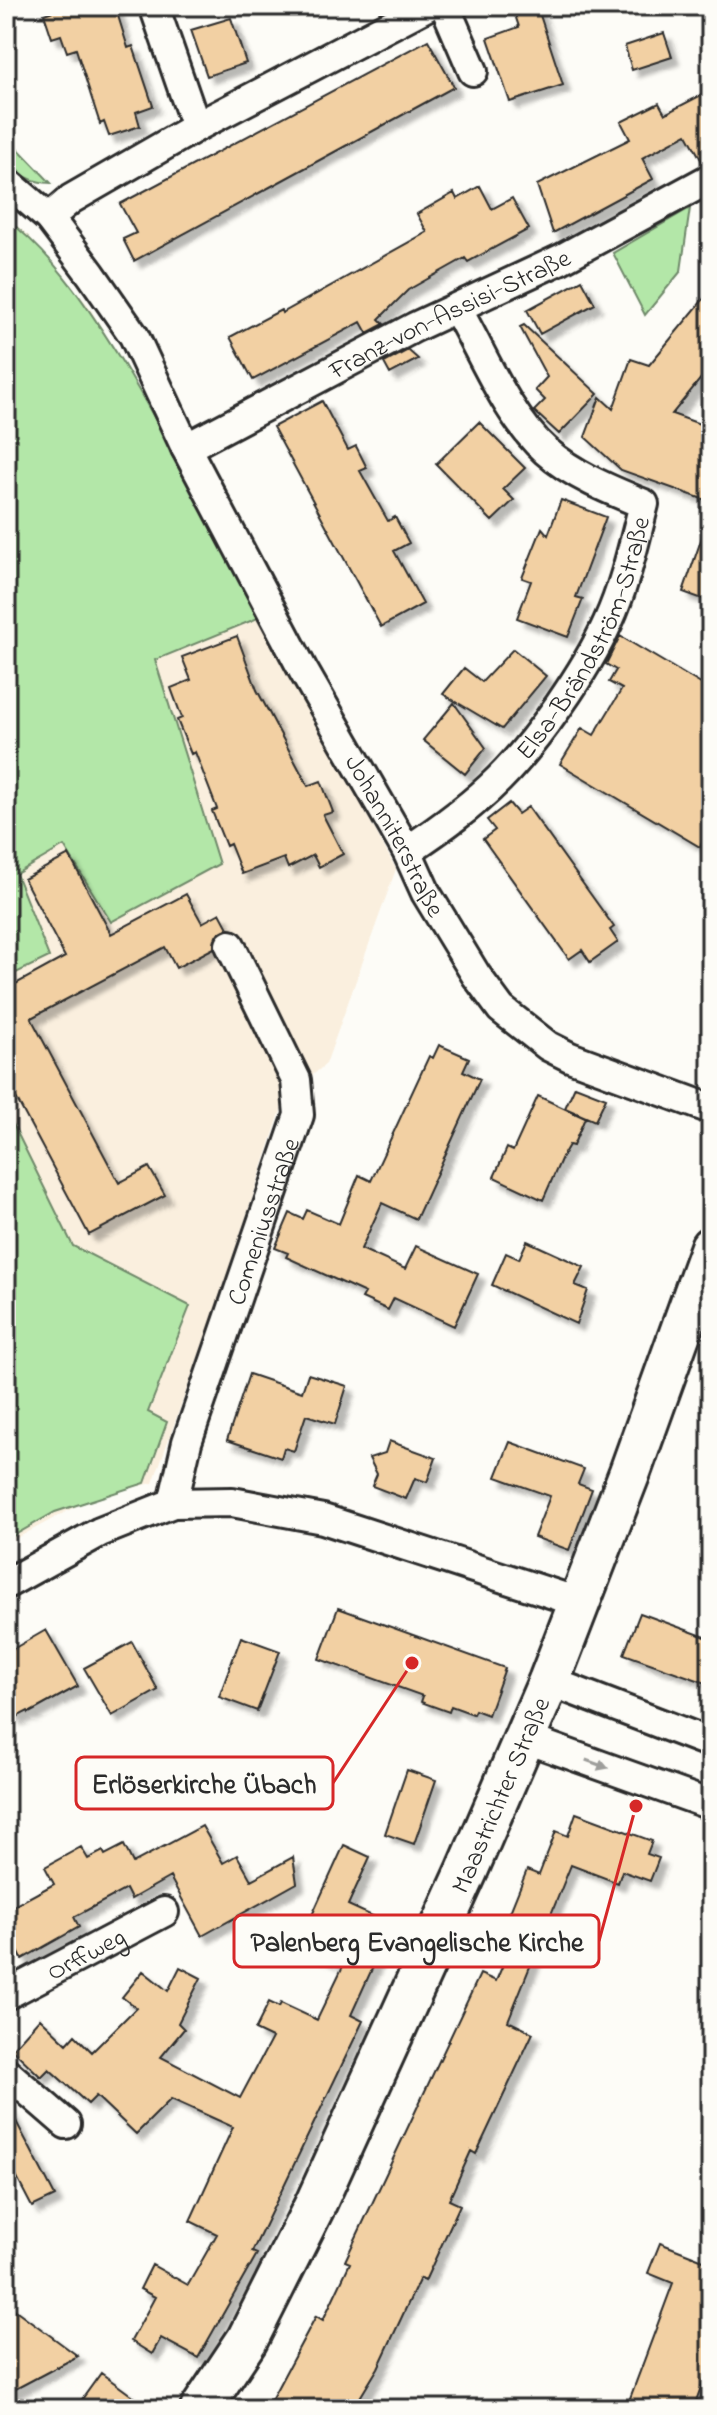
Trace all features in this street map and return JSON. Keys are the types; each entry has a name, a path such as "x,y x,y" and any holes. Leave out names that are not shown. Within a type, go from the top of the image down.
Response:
{"street":[{"path":"154,6 196,127"},
{"path":"49,218 71,199 196,127 427,6"},
{"path":"445,6 473,71"},
{"name":"Franz-von-Assisi-Straße","path":"186,448 415,327 561,259 711,178"},
{"name":"Johanniterstraße","path":"6,181 49,218 134,336 186,448 303,670 407,851 426,893 476,975 501,1009 534,1037 570,1057 711,1109"},
{"name":"Elsa-Brändström-Straße","path":"407,851 448,824 501,778 573,685 608,621 644,504 581,475 546,451 516,417 457,309"},
{"name":"Comeniusstraße","path":"173,1503 187,1442 299,1115 296,1080 230,945"},
{"name":"Maastrichter Straße","path":"201,2409 247,2340 316,2203 442,1930 549,1681 630,1472 711,1247"},
{"path":"6,1584 100,1532 173,1503 232,1502 323,1519 578,1602"},
{"path":"549,1681 711,1743"},
{"path":"524,1738 711,1805"},
{"name":"Orffweg","path":"6,1995 164,1912"},
{"path":"6,2072 66,2124"}],"shaded area":[{"path":"6,217 28,235 88,305 131,378 396,869 326,1064 285,1098 217,1305 153,1483 97,1495 6,1544"}],"green space":[{"path":"6,136 51,183 32,180 6,163"},
{"path":"690,208 681,271 645,315 613,253"},
{"path":"6,219 57,268 112,345 177,459 258,618 155,660 219,864 111,922 64,846 16,874 49,957 12,975 6,964"},
{"path":"6,1110 73,1246 190,1306 148,1412 167,1422 145,1483 55,1512 6,1540"}],"building":[{"path":"68,6 115,6 128,48 133,46 153,106 136,112 140,126 109,136 104,122 100,124 76,49 67,52 61,35 52,38 44,14"},
{"path":"512,6 537,6 563,85 510,102 488,38 519,27"},
{"path":"231,18 246,63 207,76 191,30"},
{"path":"664,33 672,57 632,70 625,46"},
{"path":"428,40 454,87 134,261 123,239 136,233 120,204"},
{"path":"711,90 711,161 703,163 687,134 642,158 653,179 553,233 537,185 630,139 621,122 659,103 665,114"},
{"path":"480,186 492,209 512,198 529,229 468,262 465,258 408,290 379,319 384,324 367,333 361,322 253,380 230,337 281,310 282,313 427,232 417,214 454,193 457,199"},
{"path":"582,280 595,304 540,334 527,310"},
{"path":"711,290 711,366 672,414 711,428 711,502 621,470 585,437 600,397 613,409 631,359 649,365"},
{"path":"524,325 598,394 559,434 534,411 545,400 535,390 547,377 520,327"},
{"path":"408,350 418,359 390,374 384,363"},
{"path":"322,401 348,450 356,446 367,468 360,471 388,521 395,517 409,543 394,551 423,604 381,627 273,427"},
{"path":"479,422 525,468 503,489 514,500 492,521 436,464"},
{"path":"561,500 606,517 576,597 583,599 568,637 517,618 531,581 522,578 542,528 548,535"},
{"path":"707,523 711,524 711,602 683,592"},
{"path":"237,636 257,690 308,786 321,781 333,812 323,815 343,854 319,867 313,855 288,868 284,858 242,874 230,844 226,846 212,811 217,809 195,752 191,754 177,720 182,718 171,688 191,680 182,657"},
{"path":"620,636 711,690 711,845 703,841 700,847 560,764 582,728 594,735 622,689 609,682 616,670 606,664"},
{"path":"513,649 546,676 502,729 443,694 464,668 482,682"},
{"path":"454,703 486,748 465,774 423,740"},
{"path":"509,803 518,814 528,807 614,927 610,930 618,942 590,962 582,950 569,959 483,839 495,830 487,820"},
{"path":"69,855 111,934 186,894 202,923 220,913 228,928 216,935 214,948 176,968 165,947 31,1018 119,1183 149,1167 165,1195 89,1235 6,1079 6,971 14,985 65,957 24,879"},
{"path":"439,1045 469,1058 463,1071 480,1079 416,1219 382,1203 361,1249 405,1269 416,1246 478,1274 454,1326 394,1298 388,1310 362,1298 365,1293 286,1257 288,1253 275,1248 290,1213 303,1219 307,1210 339,1224 359,1175 371,1181 429,1056 433,1058"},
{"path":"575,1086 606,1098 595,1121 565,1108"},
{"path":"538,1096 585,1118 573,1146 569,1145 562,1157 543,1200 494,1177 507,1148 513,1151"},
{"path":"527,1241 584,1267 575,1285 588,1290 576,1324 492,1285 506,1253 519,1259"},
{"path":"249,1374 302,1392 308,1374 347,1386 335,1424 306,1415 294,1451 284,1448 281,1458 227,1440"},
{"path":"389,1441 436,1458 427,1482 415,1478 406,1499 372,1486 377,1474 369,1458 385,1453"},
{"path":"510,1442 584,1469 578,1484 592,1489 569,1550 534,1537 550,1496 496,1477"},
{"path":"338,1608 505,1668 488,1715 475,1710 473,1714 451,1706 449,1712 421,1702 423,1696 319,1659"},
{"path":"640,1613 711,1639 711,1668 706,1683 624,1654"},
{"path":"46,1630 78,1686 15,1718 6,1701 6,1653"},
{"path":"241,1637 280,1651 257,1711 219,1697"},
{"path":"132,1642 158,1690 112,1716 84,1668"},
{"path":"407,1770 436,1780 414,1844 385,1834"},
{"path":"576,1813 652,1841 647,1854 659,1858 650,1881 622,1871 618,1883 571,1865 508,2021 533,2033 476,2154 471,2151 449,2200 460,2205 425,2281 420,2278 378,2368 353,2409 266,2409 316,2316 323,2320 350,2263 345,2261 480,1974 496,1981 515,1937 502,1932 527,1870 539,1875 556,1831 568,1836"},
{"path":"202,1826 223,1863 237,1855 251,1880 293,1857 297,1883 202,1936 170,1877 131,1899 126,1889 74,1917 79,1927 22,1959 15,1945 6,1950 6,1910 54,1884 45,1867 81,1847 88,1859 103,1851 105,1855 124,1845 133,1863"},
{"path":"344,1845 370,1857 348,1905 392,1925 351,2015 363,2021 252,2252 257,2254 198,2358 161,2338 152,2354 131,2341 155,2297 140,2289 152,2265 188,2285 217,2234 190,2221 233,2127 171,2099 136,2134 96,2096 88,2104 49,2069 41,2077 12,2049 40,2018 67,2044 75,2035 92,2052 136,2008 122,1997 143,1971 168,1991 180,1967 201,1978 178,2023 184,2029 161,2057 240,2098 272,2038 255,2030 269,2002 279,2007 281,2003 317,2020 343,1966 298,1946"},
{"path":"6,2102 55,2196 32,2207 6,2157"},
{"path":"660,2243 711,2263 711,2360 693,2409 626,2409 673,2283 648,2273"},
{"path":"6,2303 78,2356 6,2394"},
{"path":"101,2373 150,2409 75,2409"}],"place":[{"name":"Erlöserkirche Übach","path":"412,1663"},
{"name":"Palenberg Evangelische Kirche","path":"636,1806"}]}
